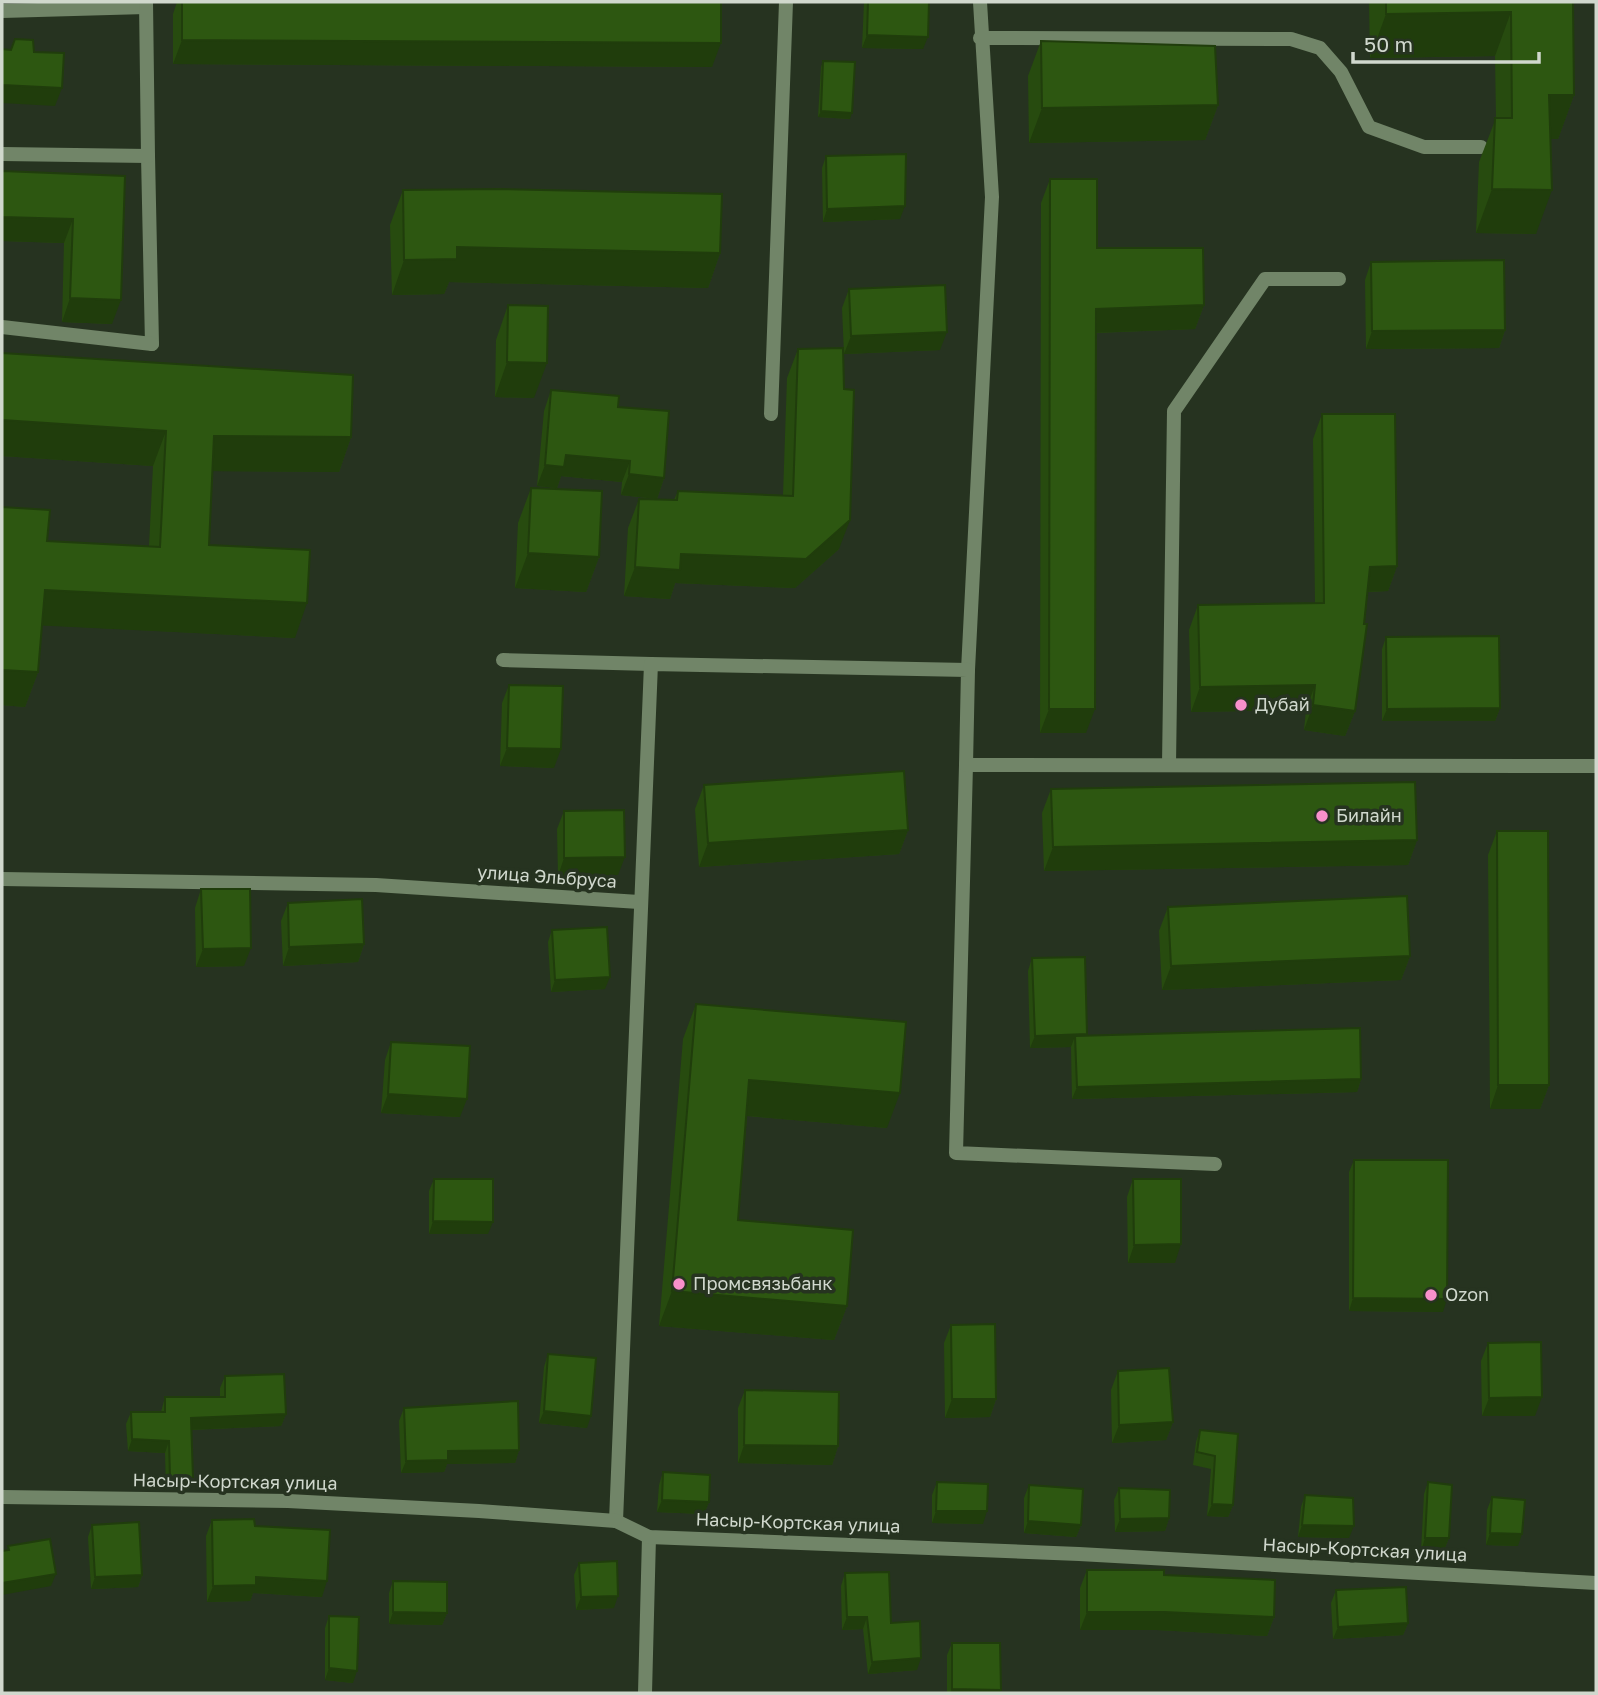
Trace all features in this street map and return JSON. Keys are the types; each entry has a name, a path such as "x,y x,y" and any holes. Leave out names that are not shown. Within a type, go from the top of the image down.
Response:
{"street":[{"path":"772,414 786,2"},
{"path":"980,2 980,38 992,197 968,670 956,1153 1215,1164"},
{"path":"2,12 146,4 152,344 2,327"},
{"path":"980,38 1291,38 1320,48 1342,72 1369,127 1424,147 1481,146"},
{"path":"2,154 148,156"},
{"path":"1169,765 1174,411 1265,279 1339,279"},
{"path":"503,660 968,670"},
{"path":"639,902 651,664"},
{"path":"966,765 1596,766"},
{"name":"улица Эльбруса","path":"2,879 376,885 639,902 616,1521"},
{"name":"Насыр-Кортская улица","path":"2,1497 288,1501 616,1521 649,1537 1079,1554 1596,1583"},
{"path":"645,1693 649,1537"}],"building":[{"path":"182,2 721,2 721,43 182,40"},
{"path":"868,2 929,2 928,37 867,35"},
{"path":"1386,2 1573,2 1574,95 1549,95 1552,190 1492,189 1495,118 1512,118 1511,12 1386,14"},
{"path":"15,39 33,40 34,52 64,53 62,88 2,85 2,49 11,50"},
{"path":"1041,41 1215,46 1218,105 1042,108"},
{"path":"823,61 855,62 852,113 821,111"},
{"path":"906,154 905,206 827,209 826,156"},
{"path":"2,171 125,176 121,300 70,298 73,219 2,217"},
{"path":"1050,179 1097,179 1097,248 1203,248 1204,305 1096,309 1095,709 1049,709"},
{"path":"499,189 722,194 720,253 457,247 457,259 404,260 403,190"},
{"path":"1504,260 1505,330 1372,331 1371,262"},
{"path":"945,285 947,332 851,336 849,289"},
{"path":"508,305 548,306 547,363 507,362"},
{"path":"843,348 844,389 854,390 850,520 806,559 681,554 680,570 635,567 639,499 677,500 678,491 793,496 798,349"},
{"path":"2,353 353,375 351,437 214,436 209,545 310,550 307,603 45,590 38,672 2,670 2,507 50,510 47,541 160,547 166,431 2,420"},
{"path":"551,390 619,396 618,407 669,411 664,478 629,474 630,461 566,455 564,467 545,465"},
{"path":"1322,414 1395,414 1397,566 1370,567 1364,624 1367,624 1355,711 1313,705 1315,685 1200,687 1198,605 1324,603"},
{"path":"531,488 602,491 599,557 528,553"},
{"path":"1499,636 1500,708 1387,709 1386,637"},
{"path":"509,685 563,686 561,749 507,748"},
{"path":"904,771 908,830 708,843 704,785"},
{"path":"1415,782 1417,840 1053,847 1051,789"},
{"path":"624,810 625,857 564,858 564,811"},
{"path":"1497,831 1548,831 1549,1085 1498,1085"},
{"path":"201,889 250,889 251,948 203,949"},
{"path":"1407,896 1410,956 1171,966 1168,907"},
{"path":"362,899 364,944 289,947 288,903"},
{"path":"607,927 610,977 555,980 552,930"},
{"path":"1085,957 1087,1034 1035,1036 1032,958"},
{"path":"696,1004 906,1022 900,1093 749,1080 738,1220 853,1230 847,1306 672,1291"},
{"path":"1360,1028 1361,1079 1077,1087 1075,1036"},
{"path":"391,1042 470,1046 467,1099 388,1094"},
{"path":"1354,1160 1448,1160 1447,1299 1353,1298"},
{"path":"434,1179 493,1179 493,1222 433,1221"},
{"path":"1133,1179 1181,1179 1181,1244 1134,1245"},
{"path":"995,1324 996,1399 952,1399 951,1325"},
{"path":"1541,1342 1542,1397 1489,1398 1488,1343"},
{"path":"548,1354 596,1358 591,1416 544,1411"},
{"path":"1169,1368 1173,1422 1119,1425 1118,1371"},
{"path":"284,1374 286,1414 191,1418 193,1478 170,1477 169,1441 132,1439 131,1412 165,1412 165,1397 225,1397 225,1376"},
{"path":"745,1390 839,1392 838,1446 744,1445"},
{"path":"518,1401 519,1450 448,1451 448,1460 406,1461 404,1408"},
{"path":"1200,1430 1238,1434 1233,1505 1212,1504 1215,1456 1197,1452"},
{"path":"663,1472 710,1475 709,1502 662,1500"},
{"path":"937,1482 988,1484 987,1511 936,1511"},
{"path":"1428,1482 1452,1485 1449,1538 1425,1538"},
{"path":"1029,1485 1083,1489 1081,1525 1028,1521"},
{"path":"1119,1488 1170,1490 1169,1518 1120,1519"},
{"path":"1305,1495 1353,1498 1354,1526 1302,1525"},
{"path":"1492,1497 1525,1500 1522,1534 1490,1533"},
{"path":"254,1519 255,1526 330,1530 327,1581 256,1577 256,1585 213,1586 212,1520"},
{"path":"139,1522 142,1575 95,1577 92,1525"},
{"path":"50,1539 56,1574 2,1583 2,1551 9,1550 8,1546"},
{"path":"617,1561 618,1596 581,1597 579,1563"},
{"path":"1087,1570 1164,1570 1164,1575 1275,1580 1274,1617 1087,1612"},
{"path":"889,1572 891,1623 920,1621 921,1658 872,1662 867,1617 847,1617 845,1573"},
{"path":"393,1581 447,1582 447,1613 393,1612"},
{"path":"1406,1587 1408,1623 1338,1627 1336,1590"},
{"path":"329,1616 359,1617 357,1671 329,1668"},
{"path":"952,1643 1000,1643 1001,1690 952,1689"}],"place":[{"name":"Дубай","path":"1241,705"},
{"name":"Билайн","path":"1322,816"},
{"name":"Промсвязьбанк","path":"679,1284"},
{"name":"Ozon","path":"1431,1295"}]}
